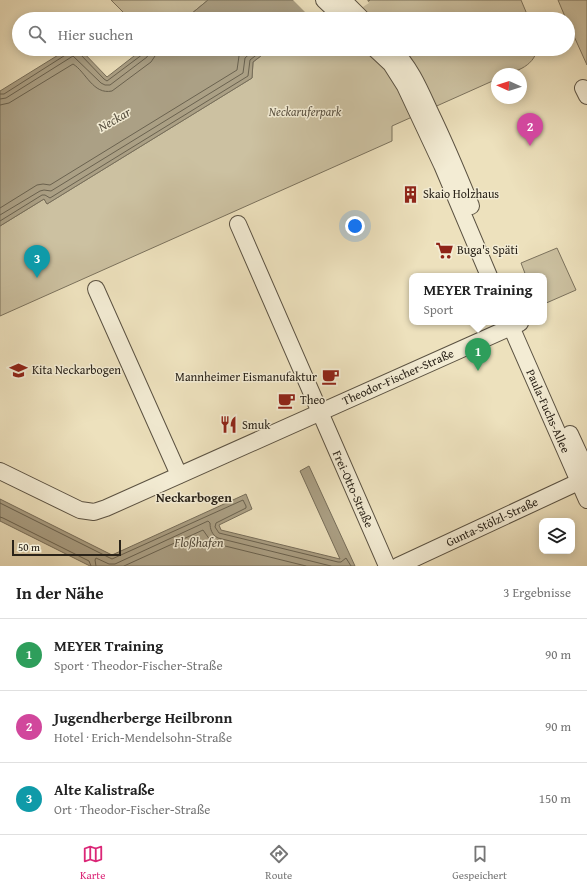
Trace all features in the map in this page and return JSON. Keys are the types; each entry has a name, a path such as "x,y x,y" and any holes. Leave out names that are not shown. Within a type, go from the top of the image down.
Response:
{"street":[{"path":"324,0 337,12"},
{"path":"343,0 355,12"},
{"path":"394,56 405,86 434,134 500,273"},
{"path":"434,134 488,273"},
{"path":"238,224 320,412"},
{"path":"96,289 179,475"},
{"name":"Theodor-Fischer-Straße","path":"0,471 80,510 94,512 106,508 513,325"},
{"name":"Paula-Fuchs-Allee","path":"515,325 584,477 587,500"},
{"name":"Frei-Otto-Straße","path":"320,412 387,566"},
{"name":"Gunta-Stölzl-Straße","path":"398,566 584,477"}],"green space":[{"path":"111,0 208,0 193,12 123,12"},
{"path":"370,0 521,0 526,12 352,12"},
{"path":"558,0 587,0 587,65 575,38 575,12 563,12"},
{"name":"Neckaruferpark","path":"261,56 534,56 527,65 522,68 491,68 491,82 392,126 392,141 0,316 0,226 44,199 47,204 252,78 253,62"},
{"path":"557,248 576,290 547,303 547,273 525,273 521,263"}],"water":[{"path":"208,0 370,0 352,12 193,12"},
{"name":"Neckar","path":"57,56 87,56 107,77 134,56 261,56 253,62 252,78 47,204 44,199 0,226 0,91"},
{"name":"Floßhafen","path":"309,466 355,566 90,566 0,521 0,499 112,555 246,494 252,509 219,525 221,530 340,559 300,471"}],"pier":[{"path":"293,0 367,0 369,3 356,12 305,12"}],"place":[{"name":"Jugendherberge Heilbronn","path":"530,146"},
{"name":"Skaio Holzhaus","path":"410,194"},
{"name":"Buga's Späti","path":"444,250"},
{"name":"Alte Kalistraße","path":"37,278"},
{"name":"Kita Neckarbogen","path":"19,370"},
{"name":"MEYER Training","path":"478,371"},
{"name":"Mannheimer Eismanufaktur","path":"330,377"},
{"name":"Theo","path":"287,400"},
{"name":"Smuk","path":"229,425"}],"district":[{"name":"Neckarbogen","path":"194,497"}]}
